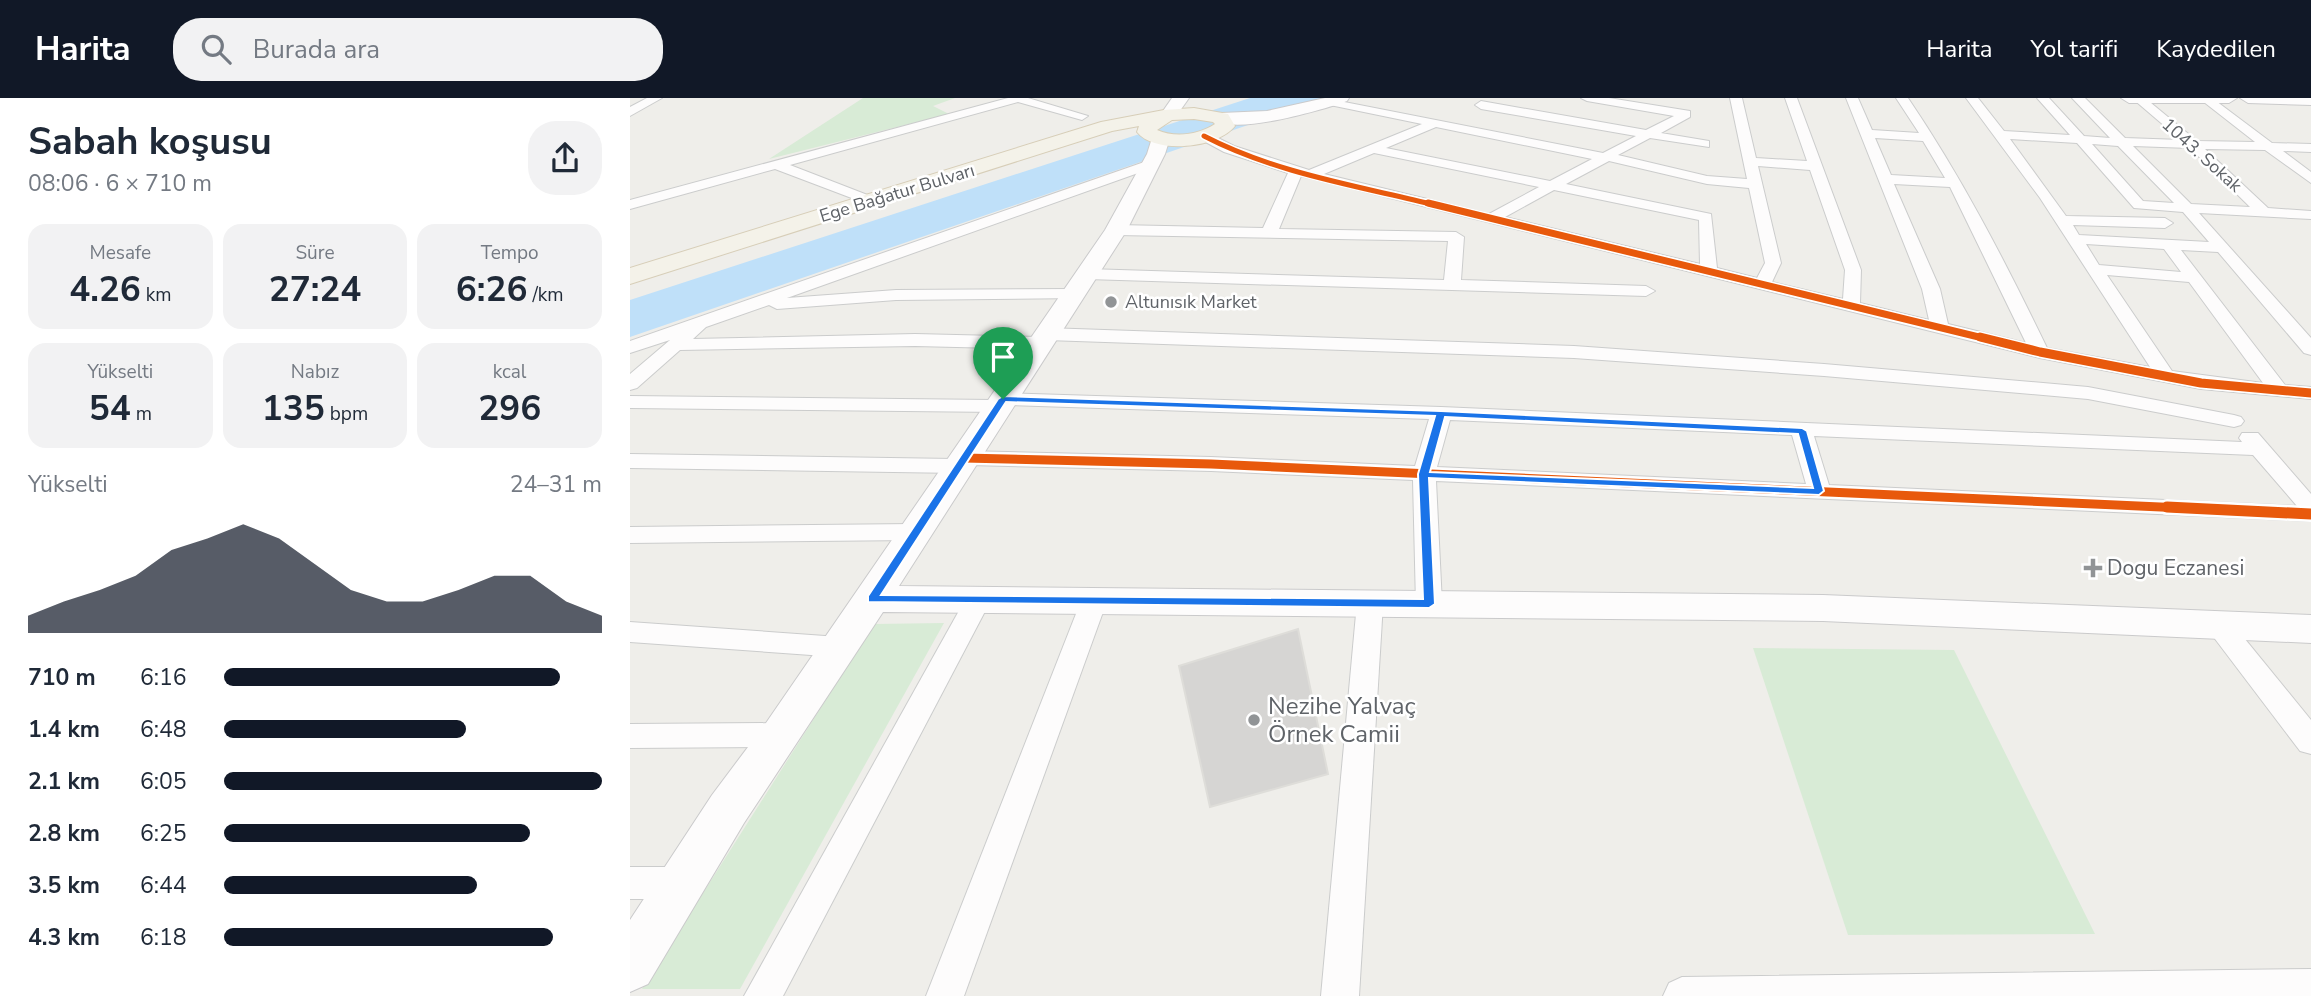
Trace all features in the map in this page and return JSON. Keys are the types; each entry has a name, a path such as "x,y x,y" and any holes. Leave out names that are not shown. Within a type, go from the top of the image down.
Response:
{"main road":[{"path":"630,966 728,809 781,736 1116,230 1164,126 1199,98"},
{"path":"2129,98 2229,98"},
{"path":"2248,98 2311,100"},
{"path":"2296,99 2311,111"},
{"path":"1164,126 1210,123 1257,129 1279,124 1335,100"},
{"path":"1164,126 1189,114 1210,123"},
{"path":"1164,126 1181,152 1210,123"},
{"name":"Ege Bağatur Bulvarı","path":"630,276 1078,141 1164,126"},
{"name":"Ege Bağatur Bulvarı","path":"630,283 874,203"},
{"path":"872,599 1823,608 2311,629"}],"street":[{"path":"630,112 656,98"},
{"path":"630,205 1019,98 1082,116"},
{"path":"1269,233 1303,173 1373,149 1499,98"},
{"path":"1492,218 1686,114 1651,103 1587,98"},
{"path":"1736,98 1773,263 1763,284"},
{"path":"1791,98 1853,270 1851,306"},
{"path":"1852,98 1931,289 1940,327"},
{"path":"1902,98 1929,137 1955,183 1994,255 2040,352"},
{"path":"1972,98 2061,220 2165,376"},
{"path":"2043,98 2139,205 2311,215"},
{"path":"2078,98 2187,208 2311,349"},
{"name":"1043. Sokak","path":"2139,99 2193,144 2264,212"},
{"path":"2206,99 2311,179"},
{"path":"1335,100 1435,124 1707,180 1756,184"},
{"path":"1470,110 1704,144"},
{"path":"1210,123 1229,149 1303,173 2040,352 2200,383 2311,393"},
{"path":"630,347 745,307 1164,126"},
{"path":"1868,134 1929,137"},
{"path":"1999,135 2311,148"},
{"path":"1373,149 1706,217 1709,271"},
{"path":"1752,162 1815,166"},
{"path":"776,165 874,203"},
{"path":"1886,179 1955,183"},
{"path":"2061,220 2201,224"},
{"path":"1116,230 1456,237 1452,286"},
{"path":"2074,239 2222,248"},
{"path":"2169,245 2279,390"},
{"path":"2094,269 2195,278"},
{"path":"745,307 1080,284 1452,286 1646,291"},
{"path":"630,384 700,323"},
{"path":"674,345 1043,338 1574,352 2088,393 2234,421"},
{"path":"2200,383 2311,508"},
{"path":"630,402 1001,402 1441,414 2259,449"},
{"path":"1429,604 1424,474 1441,414"},
{"path":"1802,431 1819,491"},
{"path":"630,461 1211,464 2311,514"},
{"path":"630,535 914,532"},
{"path":"763,996 978,600"},
{"path":"945,996 1094,601"},
{"path":"1340,996 1370,603"},
{"path":"2218,624 2311,742"},
{"path":"630,632 839,648"},
{"path":"630,736 781,736"},
{"path":"630,883 683,883"},
{"path":"1682,996 2231,993 2311,988"}],"green space":[{"path":"863,98 955,98 933,106 949,114 769,159"},
{"path":"944,623 740,989 642,989 874,624"},
{"path":"1753,648 1954,650 2095,934 1848,935"}],"water":[{"path":"1250,98 1327,98 630,337 630,300"}],"building":[{"name":"Nezihe Yalvaç Örnek Camii","path":"1298,629 1328,774 1210,807 1179,666"}],"cycle path":[{"path":"1204,136 1229,149 1296,171 2040,352 2201,383 2311,393"},
{"path":"964,458 1211,464 2311,514"}],"place":[{"name":"Altunısık Market","path":"1111,302"},
{"name":"Dogu Eczanesi","path":"2093,568"},
{"name":"Nezihe Yalvaç Örnek Camii","path":"1254,720"}],"route":[{"path":"1003,399 872,599 1429,604 1424,474 1441,414 1802,431 1819,491 1424,474 1441,414 1003,399"}]}
